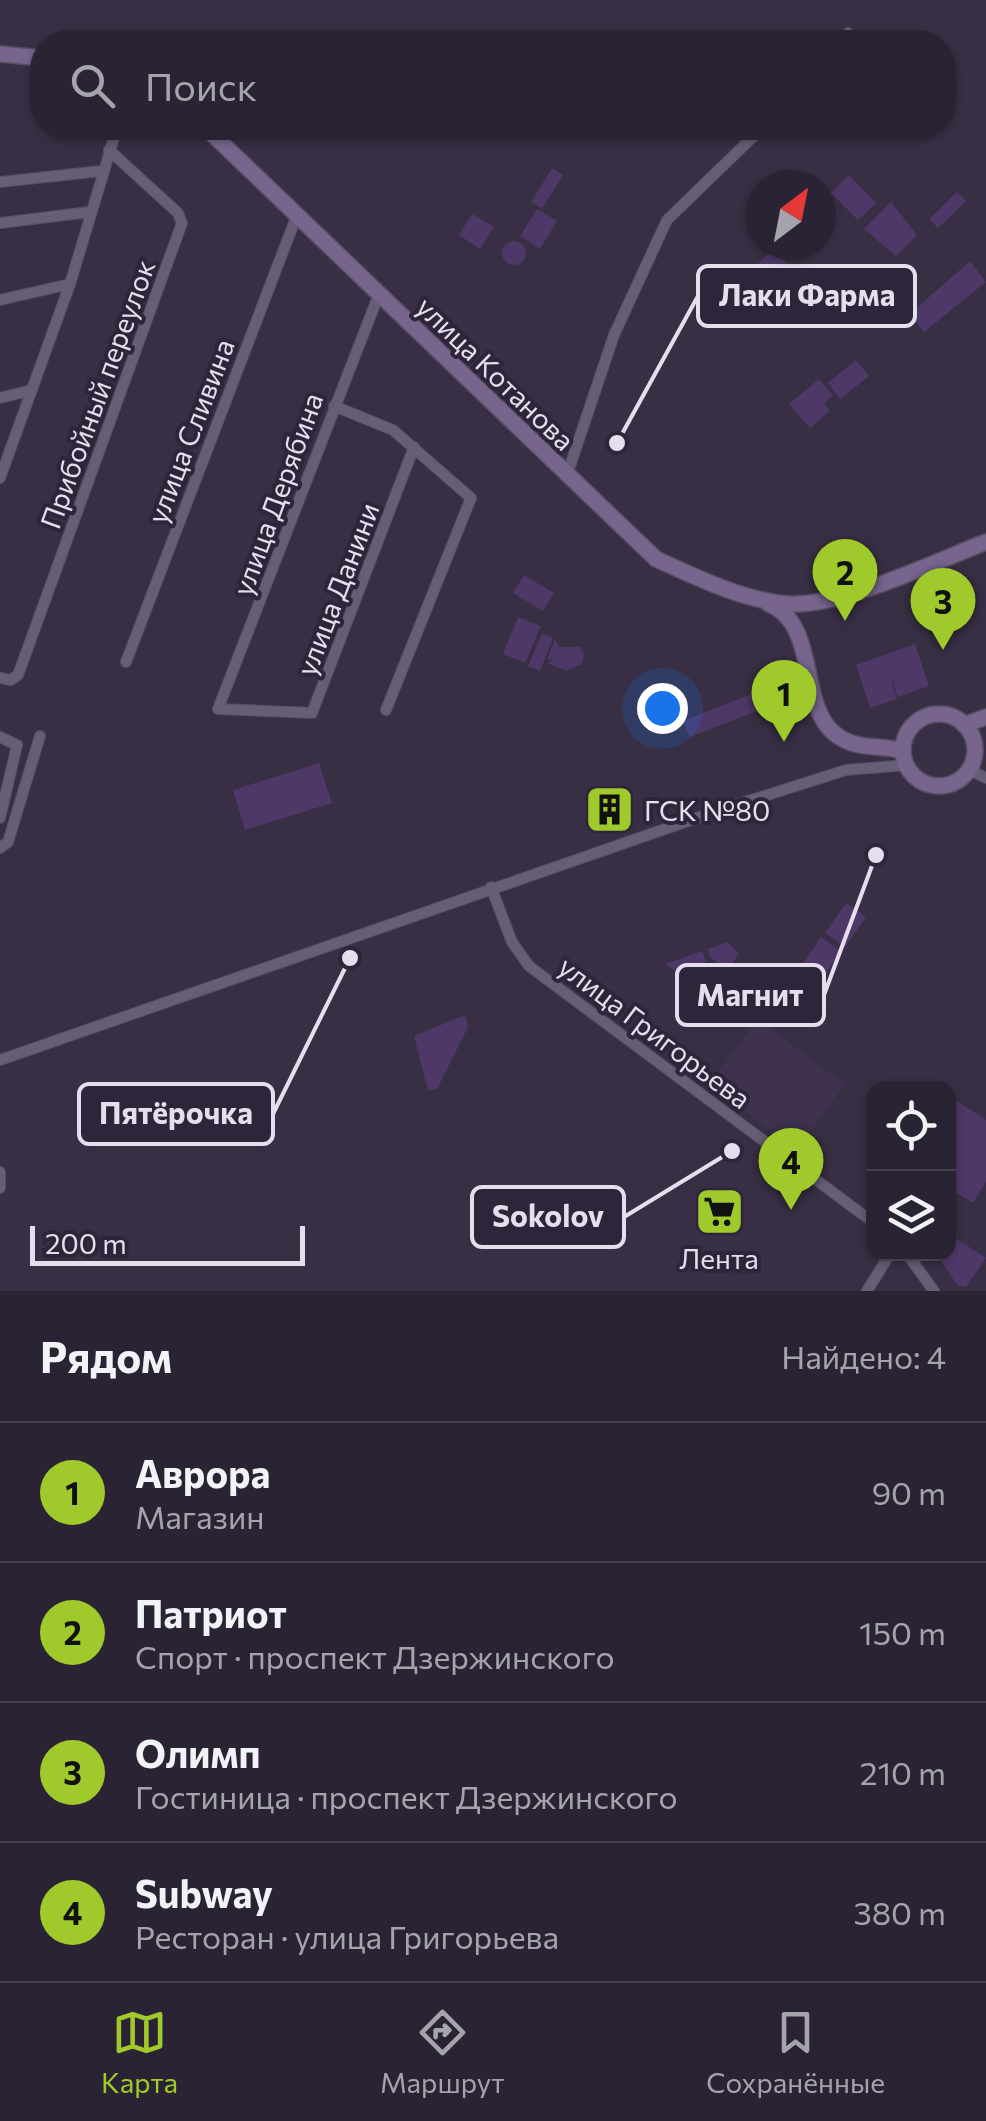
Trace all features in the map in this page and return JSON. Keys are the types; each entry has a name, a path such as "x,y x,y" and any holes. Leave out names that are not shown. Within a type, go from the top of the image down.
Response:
{"street":[{"path":"0,54 30,57"},
{"path":"1,475 70,284 112,140"},
{"name":"улица Котанова","path":"219,140 656,560 794,607"},
{"path":"566,475 614,336 667,220 750,140"},
{"name":"Прибойный переулок","path":"0,678 16,678 182,223 178,213 108,150"},
{"path":"0,182 101,171"},
{"path":"0,223 89,212"},
{"name":"улица Сливина","path":"126,662 297,215"},
{"path":"0,300 70,284"},
{"name":"улица Дерябина","path":"218,710 379,294"},
{"path":"0,398 32,390"},
{"path":"334,406 393,430 470,498 386,710"},
{"name":"улица Данини","path":"218,710 312,713 414,447"},
{"path":"904,751 863,743 834,722 794,607 880,583 986,542"},
{"path":"700,578 781,609 800,642 823,719 836,735 860,747 904,751"},
{"path":"0,1060 492,886 860,768 904,751 932,714 980,735 970,770 957,781 941,785 918,777 904,751"},
{"path":"964,725 986,717"},
{"path":"0,848 8,842 40,736"},
{"path":"0,737 17,746 0,818"},
{"path":"860,747 860,768"},
{"path":"970,770 986,778"},
{"name":"улица Григорьева","path":"492,886 512,942 529,966 866,1216"},
{"path":"0,1172 0,1188"},
{"path":"867,1291 886,1261"},
{"path":"913,1261 934,1291"}],"shaded area":[{"path":"552,168 563,175 542,209 531,202"},
{"path":"849,175 876,203 858,220 836,198 836,188"},
{"path":"957,192 966,201 938,228 929,219"},
{"path":"891,202 917,235 896,256 864,229"},
{"path":"537,209 557,221 540,249 520,236"},
{"path":"472,214 494,227 480,249 459,235"},
{"path":"514,241 526,253 514,265 502,253"},
{"path":"762,260 784,260 789,265 743,310 728,294"},
{"path":"970,261 986,282 924,332 910,314"},
{"path":"856,360 869,376 840,399 828,383"},
{"path":"819,379 833,395 824,403 830,411 810,428 789,404"},
{"path":"524,575 554,593 543,611 513,593"},
{"path":"518,617 541,626 525,663 503,654"},
{"path":"542,633 553,638 540,671 528,666"},
{"path":"555,639 559,647 580,647 584,654 582,664 566,671 547,663 555,659 547,660"},
{"path":"915,644 929,686 898,697 888,669 897,699 870,708 856,665"},
{"path":"754,693 772,705 690,737 683,721"},
{"path":"319,763 332,803 245,830 233,790"},
{"path":"846,903 866,917 845,947 825,933"},
{"path":"821,937 841,952 822,979 802,965"},
{"path":"728,942 739,954 727,970 711,958 708,949"},
{"path":"702,951 706,961 682,976 665,964"},
{"path":"706,964 722,976 708,995 684,978"},
{"path":"465,1015 468,1027 437,1089 428,1091 414,1036"},
{"path":"758,1019 845,1084 797,1151 709,1084"},
{"path":"956,1101 986,1120 986,1182 973,1203 956,1192"},
{"path":"956,1239 986,1258 966,1287 957,1285 942,1261 956,1261"}],"place":[{"name":"Лаки Фарма","path":"617,443"},
{"name":"Патриот","path":"845,621"},
{"name":"Олимп","path":"943,650"},
{"name":"Аврора","path":"784,742"},
{"name":"ГСК №80","path":"609,810"},
{"name":"Магнит","path":"876,855"},
{"name":"Пятёрочка","path":"350,958"},
{"name":"Sokolov","path":"732,1151"},
{"name":"Subway","path":"791,1210"},
{"name":"Лента","path":"719,1211"}]}
